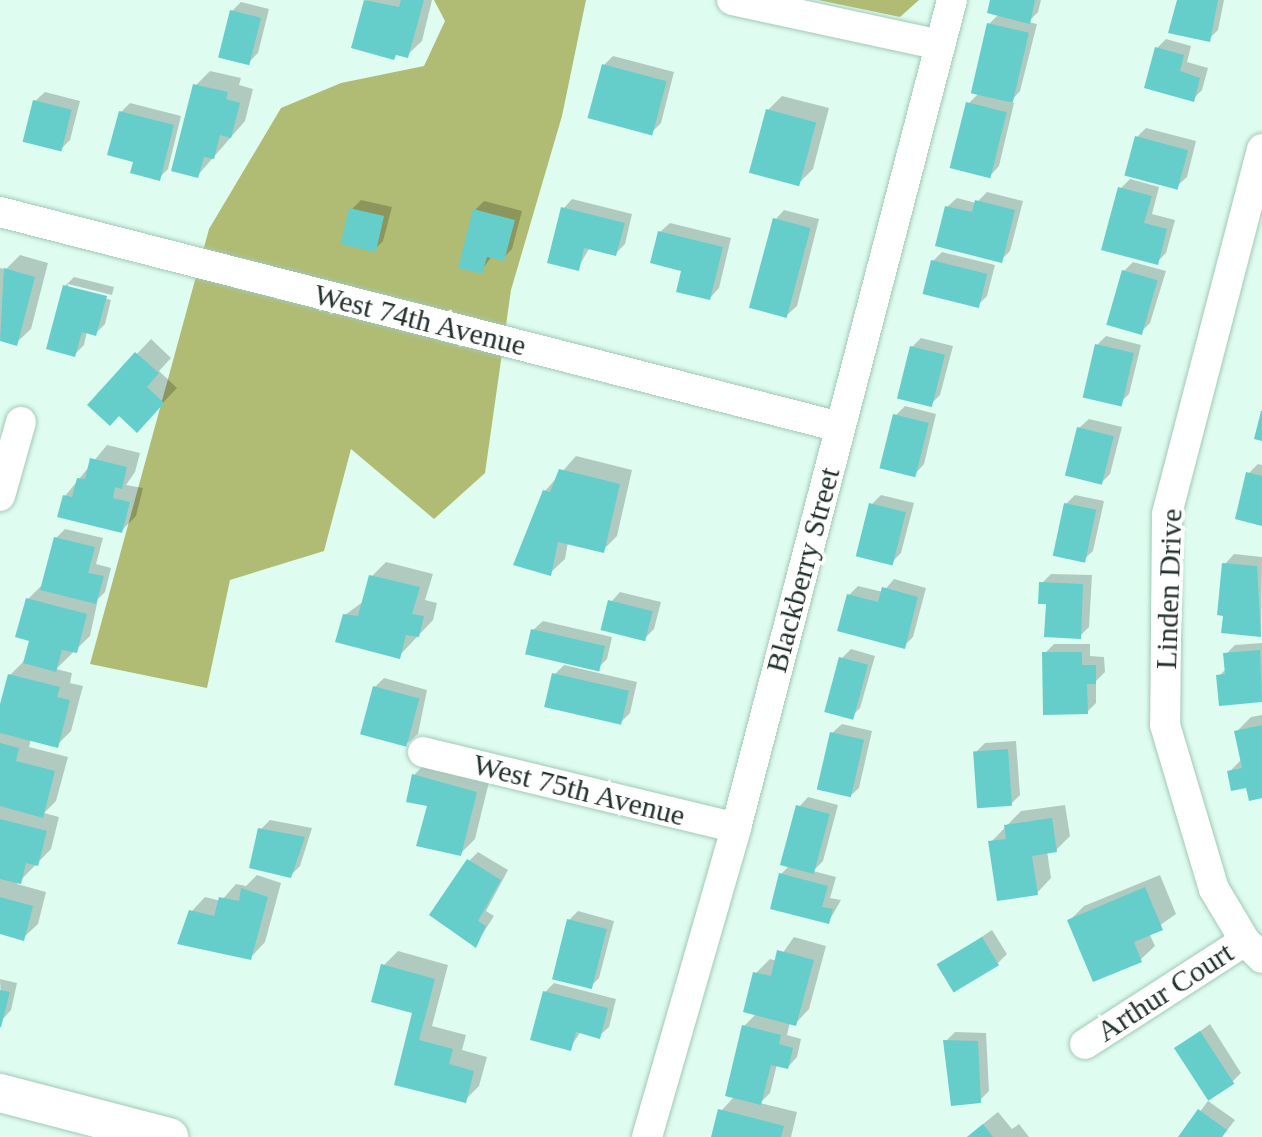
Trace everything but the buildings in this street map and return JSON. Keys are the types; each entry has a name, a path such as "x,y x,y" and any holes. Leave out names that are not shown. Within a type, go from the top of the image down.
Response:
{"street":[{"path":"732,0 940,44"},
{"name":"Blackberry Street","path":"647,1137 736,828 952,0"},
{"name":"Linden Drive","path":"1254,950 1214,889 1165,725 1168,514 1262,150"},
{"name":"West 74th Avenue","path":"0,212 840,428"},
{"path":"0,496 21,422"},
{"name":"West 75th Avenue","path":"423,752 736,828"},
{"name":"Arthur Court","path":"1085,1044 1254,950"},
{"path":"0,1093 168,1137"}],"green space":[{"path":"434,0 586,0 562,116 511,290 485,473 434,519 351,449 324,551 230,580 207,688 90,664 209,229 281,108 341,83 424,66 445,21"},
{"path":"818,0 919,0 900,17"}]}
